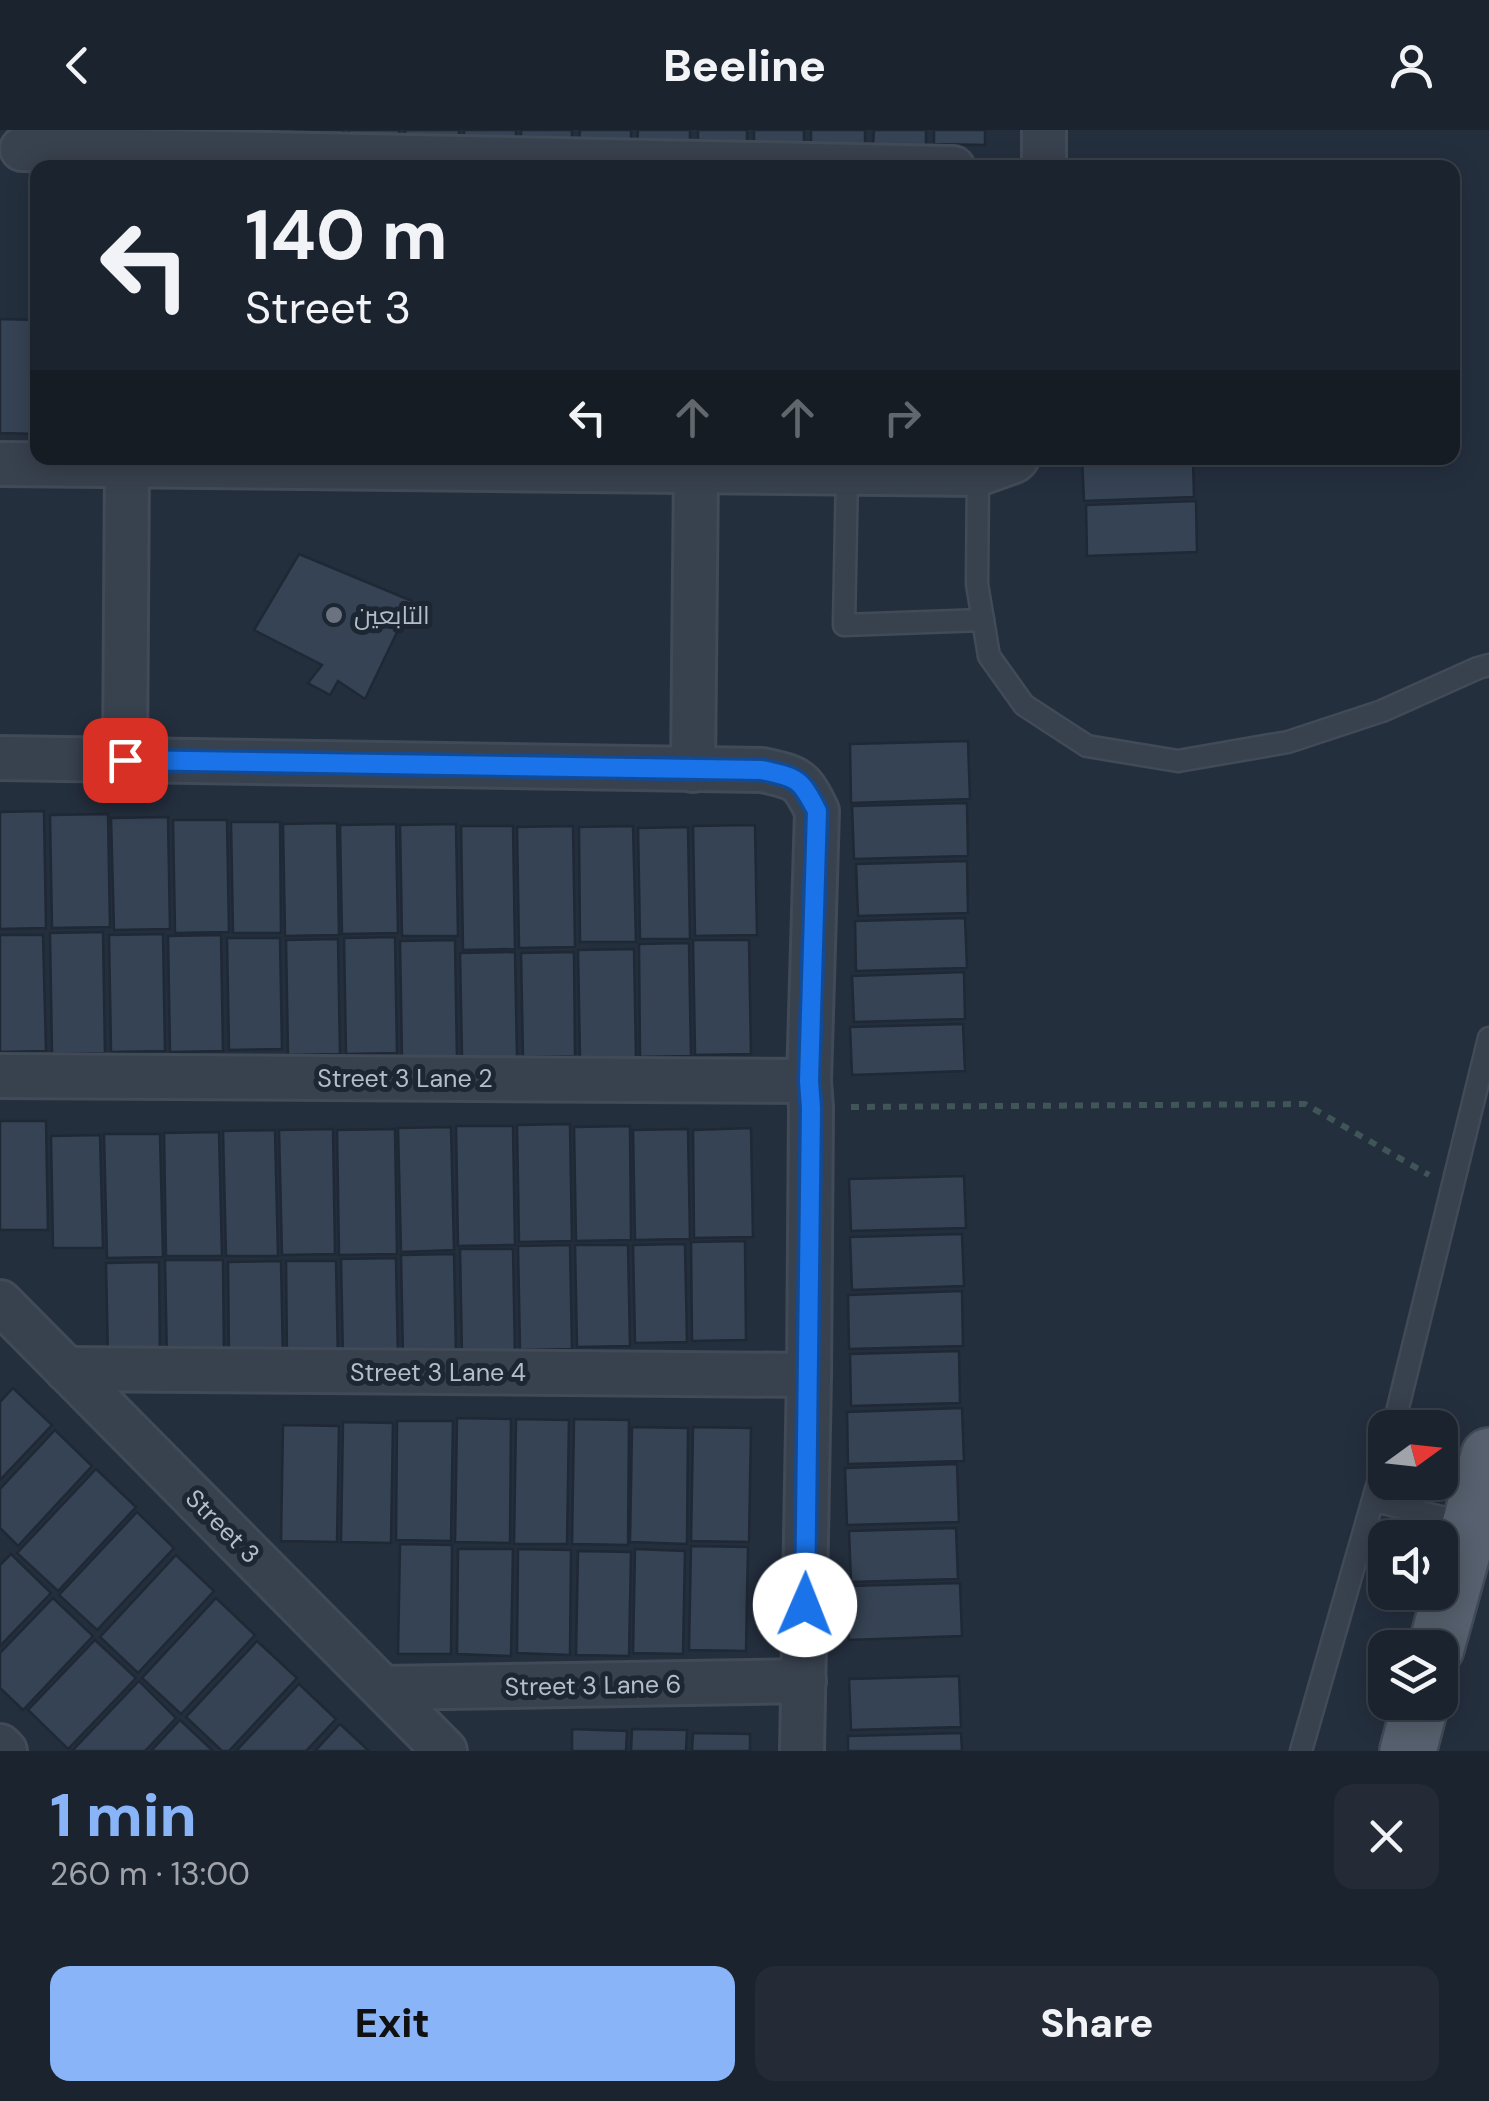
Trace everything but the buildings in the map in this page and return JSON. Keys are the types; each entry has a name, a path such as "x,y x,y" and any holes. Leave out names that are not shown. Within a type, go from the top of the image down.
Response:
{"main road":[{"path":"1441,1630 1489,1456"},
{"path":"1408,1751 1416,1720"}],"street":[{"path":"1044,130 1044,160"},
{"path":"21,150 539,160"},
{"path":"0,464 30,464"},
{"path":"64,465 978,474 1003,465"},
{"path":"125,760 127,466"},
{"path":"693,770 696,472"},
{"path":"0,758 762,770 792,777 805,788 817,811 802,1751"},
{"name":"Street 3 Lane 2","path":"0,1076 810,1094"},
{"name":"Street 3","path":"0,1302 445,1751"},
{"name":"Street 3 Lane 4","path":"66,1369 809,1375"},
{"name":"Street 3 Lane 6","path":"383,1688 804,1682"}],"lane":[{"path":"846,473 844,625 983,620"},
{"path":"978,474 977,584 989,656 1024,705 1087,746 1178,761 1288,742 1382,711 1489,665"},
{"path":"1397,1410 1489,1038"},
{"path":"1301,1751 1374,1501 1470,1524"}],"path":[{"path":"810,1094 1305,1104 1452,1188"}],"place":[{"name":"التابعين","path":"334,615"}],"route":[{"path":"125,760 762,770 792,777 805,788 817,811 809,1081 805,1605"}]}
